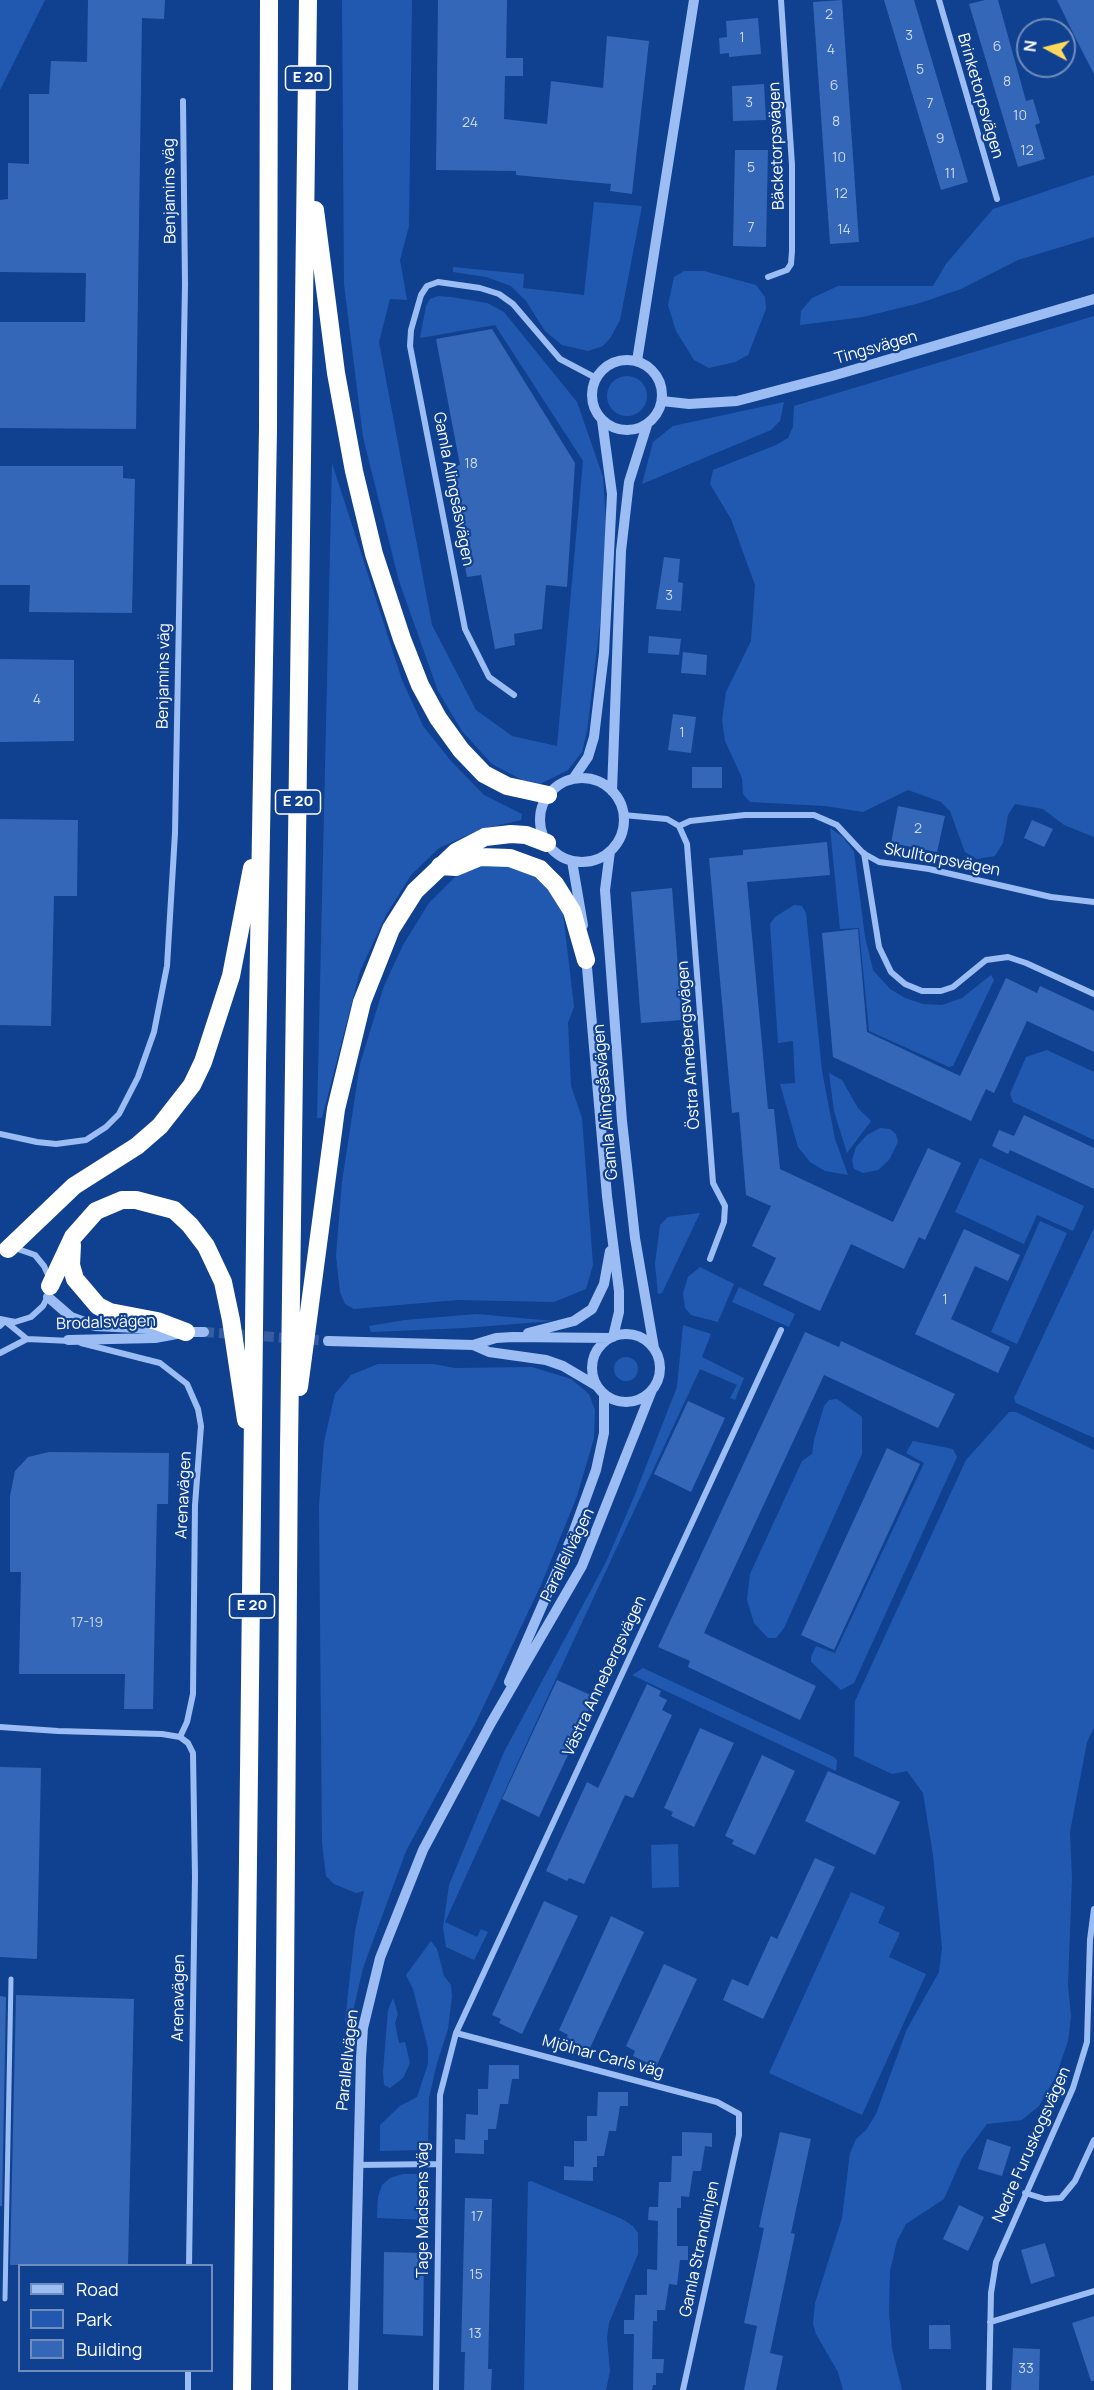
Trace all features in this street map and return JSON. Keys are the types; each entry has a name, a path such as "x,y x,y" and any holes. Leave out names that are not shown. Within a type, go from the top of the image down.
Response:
{"highway":[{"name":"E 20","path":"242,2390 268,429 269,0"},
{"name":"E 20","path":"282,2390 289,1448 308,156 308,0"},
{"path":"308,156 336,373 354,471 374,554 402,639 420,685 438,718 461,750 484,774 499,782 525,792 548,795"},
{"path":"4,1250 74,1186 137,1146 160,1126 192,1085 208,1048 231,976 261,822"},
{"path":"289,1448 309,1327 334,1121 362,1002 391,929 415,891 456,852 485,837 526,835 547,843"},
{"path":"440,866 456,867 480,857 510,858 540,869 555,884 572,911 586,960"},
{"path":"49,1291 73,1237 96,1211 122,1200 136,1200 174,1210 190,1225 206,1246 223,1282 231,1320 254,1479"},
{"path":"73,1237 71,1257 75,1279 82,1290 98,1306 110,1312 157,1321 195,1332"}],"street":[{"path":"637,361 694,0"},
{"name":"Bäcketorpsvägen","path":"768,277 787,270 791,264 792,251 792,165 781,0"},
{"name":"Brinketorpsvägen","path":"939,0 997,199"},
{"name":"Benjamins väg","path":"0,1134 56,1144 86,1140 106,1127 119,1114 138,1077 154,1032 166,966 175,833 185,285 183,101"},
{"name":"Gamla Alingsåsvägen","path":"514,695 489,677 465,629 410,346 411,330 421,295 427,286 438,282 499,294 513,304 560,359 596,378"},
{"name":"Tingsvägen","path":"663,401 689,404 737,401 832,376 1094,299"},
{"path":"573,779 588,757 594,737 604,653 612,494 602,420 592,400 596,378 614,362 637,361 657,376 662,388 663,401 660,410 647,425 637,450 629,482 622,540 612,790"},
{"path":"602,420 624,431 647,425"},
{"path":"573,779 594,780 612,790 620,802 623,815 621,835 610,851 592,861 572,861 558,854 547,843 540,819 548,795 560,785 573,779"},
{"path":"623,815 667,819 679,826"},
{"name":"Skulltorpsvägen","path":"679,826 690,821 745,815 814,815 837,825 863,853 879,862 929,869 1059,899 1094,902"},
{"name":"Östra Annebergsvägen","path":"679,826 687,844 713,1183 725,1206 724,1222 710,1259"},
{"name":"Gamla Alingsåsvägen","path":"610,851 604,890 622,1121 635,1238 654,1348"},
{"path":"863,853 879,947 891,972 905,984 922,991 941,991 953,987 986,960 1008,957 1094,994"},
{"name":"Gamla Alingsåsvägen","path":"572,861 581,900 610,1219 619,1291 619,1312 611,1337"},
{"path":"513,1337 574,1321 592,1309 604,1284 610,1259 610,1219"},
{"path":"2,1322 21,1321 31,1317 43,1306 49,1291 47,1272 40,1260 22,1249 4,1250"},
{"name":"Brodalsvägen","path":"49,1291 71,1317 95,1326 195,1332"},
{"path":"2,1322 27,1339"},
{"name":"Västra Annebergsvägen","path":"456,2033 781,1330"},
{"name":"Brodalsvägen","path":"0,1353 27,1339 155,1338 195,1332"},
{"path":"328,1341 473,1345 496,1338 611,1337 623,1334 638,1336 654,1348 660,1367 652,1390 644,1397 629,1402 613,1400 581,1375 546,1360 489,1352 473,1345"},
{"path":"601,1390 593,1376 593,1360 600,1346 611,1337"},
{"name":"Arenavägen","path":"68,1340 160,1363 187,1384 198,1409 201,1426 195,1505 193,1694 187,1722 180,1737 188,1743 193,1753 194,1793 189,2264"},
{"name":"Parallellvägen","path":"491,1723 571,1539 596,1470 604,1433 601,1390"},
{"name":"Parallellvägen","path":"352,2390 357,2165 363,2028 380,1958 423,1850 491,1723 582,1566 652,1390"},
{"path":"0,1727 162,1734 180,1737"},
{"name":"Nedre Furuskogsvägen","path":"989,2390 992,2278 996,2262 1082,2064 1090,2022 1090,1940 1094,1909"},
{"path":"5,2299 12,1979"},
{"name":"Mjölnar Carls väg","path":"456,2033 717,2102 739,2114"},
{"name":"Tage Madsens väg","path":"436,2390 440,2095 456,2033"},
{"name":"Gamla Strandlinjen","path":"682,2390 739,2135 739,2114"},
{"path":"1025,2193 1045,2199 1061,2198 1075,2181 1094,2140"},
{"path":"357,2165 438,2164"},
{"path":"990,2322 1094,2291"},
{"path":"188,2372 188,2390"}],"green space":[{"path":"0,0 45,0 0,90"},
{"path":"342,0 412,0 409,226 400,260 407,300 390,299 379,342 432,625 476,710 512,736 557,746 583,461 495,325 420,338 426,306 430,299 438,296 487,303 504,312 577,402 603,477 606,522 600,624 587,731 582,752 568,770 540,784 524,781 492,764 462,731 438,691 399,581 363,437 344,284"},
{"path":"1094,175 1094,237 1018,260 961,289 920,303 863,317 800,325 801,311 812,298 838,286 933,286 946,264 993,209"},
{"path":"594,202 642,206 620,320 603,346 588,351 562,345 545,331 526,301 511,286 486,277 453,272 453,267 524,274 523,288 584,295"},
{"path":"684,271 704,271 756,285 765,297 766,309 748,355 735,362 709,368 694,360 676,331 668,305 674,277"},
{"path":"1094,316 1094,837 1064,825 1043,809 1015,804 1008,815 1003,843 995,856 977,859 965,852 950,811 941,802 908,790 863,812 825,806 750,802 743,794 742,778 725,741 722,720 726,692 751,641 755,585 731,519 710,484 713,470 788,438 793,427 794,406"},
{"path":"627,376 641,382 647,396 641,410 627,416 613,410 607,396 613,382"},
{"path":"784,402 780,421 771,430 642,484 653,442 673,426"},
{"path":"332,463 402,680 423,726 451,761 484,795 522,814 521,820 479,830 439,848 411,875 386,915 360,971 322,1118 317,1118"},
{"path":"830,828 843,837 854,852 865,937 873,970 890,989 905,998 923,1004 942,1005 962,998 991,975 994,980 953,1066 949,1067 869,1031 859,928 840,929"},
{"path":"495,864 525,868 553,894 563,913 574,1007 568,1023 571,1086 582,1118 593,1265 586,1289 554,1302 457,1300 354,1309 345,1304 340,1292 336,1256 342,1182 360,1064 384,986 403,945 429,903 464,868"},
{"path":"794,905 802,906 806,913 822,1071 835,1139 848,1175 825,1171 810,1162 798,1147 780,1084 795,1083 793,1041 778,1043 770,924 775,917"},
{"path":"1047,1050 1094,1072 1094,1140 1013,1102 1010,1094 1026,1057"},
{"path":"829,1073 842,1080 858,1108 871,1121 847,1153 834,1111"},
{"path":"880,1128 890,1129 896,1134 898,1142 889,1160 878,1170 863,1173 854,1169 852,1160 856,1147 867,1135"},
{"path":"980,1158 1084,1206 1073,1231 1037,1215 1024,1244 955,1212"},
{"path":"700,1213 662,1293 658,1294 655,1264 660,1225 668,1217"},
{"path":"1040,1221 1067,1233 1017,1344 991,1332"},
{"path":"1094,1228 1094,1438 1016,1403 1014,1398"},
{"path":"700,1267 734,1284 718,1322 691,1315 685,1308 683,1293 688,1277"},
{"path":"739,1287 795,1314 789,1327 732,1302"},
{"path":"477,1314 553,1321 371,1332 369,1326 405,1320"},
{"path":"683,1325 711,1334 702,1357 744,1378 735,1400 730,1398 737,1385 700,1369 564,1661 445,1922 477,1937 481,1929 488,1932 474,1960 446,1947 443,1927 449,1885 504,1752 606,1562 634,1497 677,1387"},
{"path":"626,1357 635,1360 638,1369 635,1378 626,1381 617,1378 614,1369 617,1360"},
{"path":"378,1364 434,1364 454,1368 532,1367 571,1379 589,1394 595,1410 594,1438 577,1496 541,1585 475,1724 406,1851 363,1968 347,2037 345,2021 355,1931 364,1891 356,1893 334,1884 326,1876 322,1843 319,1506 324,1442 335,1394 351,1375"},
{"path":"837,1399 862,1417 862,1454 784,1628 776,1638 768,1638 754,1623 747,1600 750,1574 802,1461 812,1454 824,1406 829,1400"},
{"path":"1009,1412 1016,1412 1094,1450 1094,1728 1087,1742 1070,1832 1072,1878 1068,1985 1071,2017 1068,2041 1056,2076 1039,2106 1022,2120 987,2124 962,2158 944,2199 906,2224 897,2241 890,2271 889,2312 892,2349 902,2390 843,2390 838,2372 816,2334 813,2324 815,2303 842,2218 850,2153 856,2139 866,2130 876,2114 907,2029 939,1972 942,1948 933,1855 923,1793 907,1771 892,1774 854,1756 855,1701 966,1460"},
{"path":"913,1441 953,1449 957,1457 854,1683 841,1690 811,1662 811,1657 816,1646 835,1653 924,1463 906,1453"},
{"path":"643,1668 834,1757 837,1760 836,1771 632,1675"},
{"path":"678,1844 679,1887 652,1888 651,1845"},
{"path":"851,1892 885,1907 878,1923 900,1933 889,1957 926,1974 862,2115 769,2073"},
{"path":"431,1941 437,1949 444,1976 451,1985 452,1996 448,2029 429,2098 428,2144 420,2150 380,2151 380,2125 400,2106 417,2097 428,2064 428,2048 413,1989 406,1975"},
{"path":"393,1998 398,2014 395,2023 399,2043 405,2042 410,2063 403,2078 390,2088 384,2085 383,2072 388,2010"},
{"path":"403,2174 416,2174 424,2180 428,2188 429,2220 377,2218 378,2197 382,2185 390,2178"},
{"path":"531,2181 622,2219 633,2226 638,2233 638,2254 609,2323 607,2338 610,2371 606,2390 524,2390 528,2182"}],"building":[{"path":"88,0 165,0 164,19 142,18 136,429 0,428 0,322 85,322 86,273 0,272 0,200 8,199 8,163 29,164 29,94 49,94 51,61 87,62"},
{"path":"438,0 507,0 506,58 523,58 523,76 505,76 504,119 547,124 551,81 603,88 607,36 649,41 632,194 610,191 611,184 516,175 516,171 436,170"},
{"path":"842,0 859,242 830,244 813,2"},
{"path":"884,0 914,0 968,182 941,190"},
{"path":"998,0 1016,65 1016,78 1020,78 1026,101 1033,99 1040,123 1035,125 1045,159 1018,167 969,4"},
{"path":"1057,0 1094,0 1094,74 1076,39 1076,18 1066,18"},
{"path":"758,18 761,54 729,57 729,53 720,54 719,38 727,37 726,21"},
{"path":"764,84 766,120 733,121 732,86"},
{"path":"735,150 768,150 766,247 733,246"},
{"path":"492,329 575,463 567,587 546,585 542,629 514,634 515,645 495,649 481,575 467,577 446,468 460,465 436,339"},
{"path":"0,466 123,466 123,478 135,479 132,613 29,612 30,585 0,585"},
{"path":"664,557 680,559 678,582 683,583 681,611 656,609"},
{"path":"649,636 681,639 679,655 648,653"},
{"path":"683,652 707,655 706,675 681,673"},
{"path":"0,659 74,660 74,741 0,742"},
{"path":"673,714 696,717 691,753 668,750"},
{"path":"692,767 722,767 722,788 692,788"},
{"path":"898,806 945,816 937,852 891,843"},
{"path":"0,819 78,820 77,896 54,896 51,1026 0,1025"},
{"path":"1032,820 1053,829 1044,847 1024,838"},
{"path":"827,842 830,875 747,882 768,1109 774,1109 780,1169 893,1222 928,1148 961,1163 925,1240 919,1237 904,1269 851,1244 820,1311 763,1285 776,1258 752,1246 771,1206 746,1195 739,1112 732,1113 709,858 743,855 743,850"},
{"path":"672,888 682,1020 641,1023 631,892"},
{"path":"858,929 867,1032 960,1076 1006,978 1037,993 1040,986 1094,1011 1094,1052 1027,1021 994,1093 986,1089 971,1121 833,1057 822,933"},
{"path":"1024,1115 1094,1148 1094,1189 1010,1150 1008,1154 992,1146 999,1130 1014,1136"},
{"path":"964,1229 1020,1255 1008,1281 975,1266 951,1319 1010,1347 998,1373 915,1334"},
{"path":"805,1332 839,1347 841,1341 955,1394 938,1428 824,1375 704,1633 816,1686 800,1720 688,1667 690,1661 658,1647"},
{"path":"688,1401 725,1418 691,1492 654,1474"},
{"path":"887,1448 920,1464 834,1650 801,1635"},
{"path":"49,1452 169,1453 168,1504 157,1504 153,1709 124,1709 125,1674 19,1674 21,1572 10,1572 10,1496 15,1471 28,1457"},
{"path":"557,1680 595,1697 539,1817 502,1799"},
{"path":"647,1684 661,1691 659,1696 667,1700 662,1710 672,1715 633,1798 625,1795 584,1884 569,1878 567,1881 546,1871 587,1782 598,1788"},
{"path":"700,1728 734,1743 694,1827 671,1816 673,1812 664,1808"},
{"path":"762,1755 795,1771 755,1855 732,1844 734,1840 725,1836"},
{"path":"0,1767 41,1768 37,1959 0,1957"},
{"path":"828,1771 900,1802 875,1855 805,1821"},
{"path":"815,1858 835,1867 763,2019 723,2000 732,1979 748,1986 771,1936 777,1939"},
{"path":"544,1901 578,1916 522,2034 499,2023 501,2019 492,2015"},
{"path":"611,1916 644,1932 589,2050 566,2039 568,2035 559,2030"},
{"path":"664,1964 697,1979 656,2067 633,2056 635,2051 626,2046"},
{"path":"16,1995 134,1999 128,2264 10,2265"},
{"path":"0,1996 6,1997 2,2206 0,2206"},
{"path":"489,2065 519,2065 519,2079 512,2079 508,2104 500,2104 496,2129 488,2129 488,2140 484,2140 484,2154 455,2153 455,2139 465,2140 466,2114 478,2115 478,2089 488,2089"},
{"path":"598,2092 628,2092 628,2106 620,2106 616,2131 609,2131 604,2156 597,2156 597,2167 593,2167 593,2181 564,2180 564,2166 574,2167 574,2141 587,2141 587,2116 597,2116"},
{"path":"682,2132 712,2133 712,2147 705,2146 701,2171 693,2171 689,2197 681,2196 681,2208 677,2208 677,2246 688,2246 688,2260 680,2260 677,2285 669,2284 665,2310 657,2310 657,2321 653,2321 652,2359 664,2359 663,2373 656,2373 656,2385 653,2385 652,2390 633,2390 634,2334 624,2334 624,2320 634,2320 635,2295 647,2295 647,2269 657,2270 658,2221 648,2220 649,2207 658,2207 659,2182 671,2182 672,2156 682,2156"},
{"path":"780,2132 811,2139 791,2233 795,2234 770,2353 783,2356 776,2390 744,2390 757,2326 744,2323 764,2228 759,2227"},
{"path":"987,2139 1011,2147 1002,2176 978,2169"},
{"path":"465,2198 492,2199 488,2369 492,2369 491,2390 464,2390 465,2352 461,2352"},
{"path":"959,2205 984,2217 968,2251 943,2239"},
{"path":"1045,2243 1055,2276 1031,2284 1021,2250"},
{"path":"384,2252 424,2253 423,2336 383,2334"},
{"path":"1094,2316 1094,2381 1091,2381 1072,2323"},
{"path":"929,2325 950,2325 951,2349 929,2349"},
{"path":"1013,2348 1040,2349 1039,2390 1011,2390"}],"tunnel":[{"path":"204,1332 328,1341"}]}
